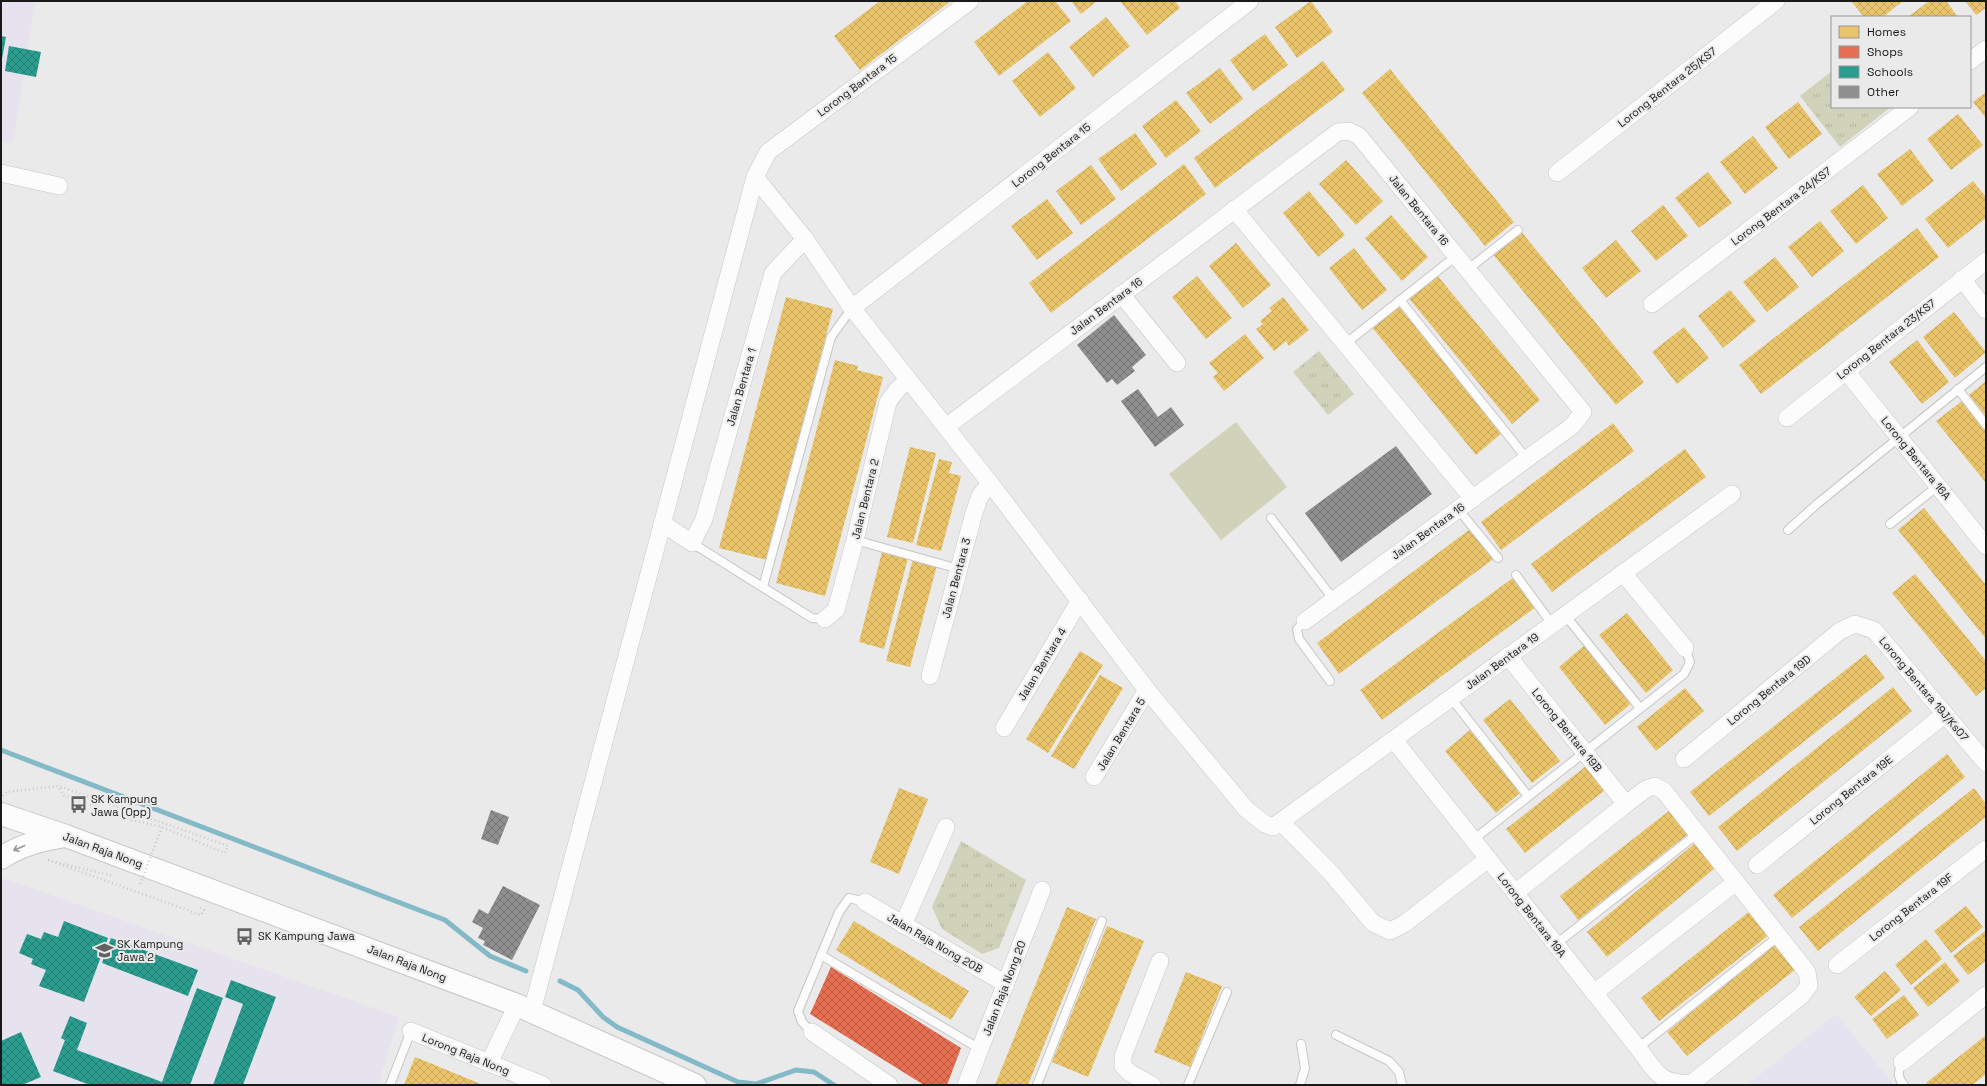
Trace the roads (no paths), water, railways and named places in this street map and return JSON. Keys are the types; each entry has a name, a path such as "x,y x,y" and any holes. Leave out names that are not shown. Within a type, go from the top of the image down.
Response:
{"main road":[{"name":"Jalan Raja Nong","path":"2,815 66,836 524,1008 695,1085"},
{"path":"9,853 41,840 66,836"}],"street":[{"name":"Lorong Bantara 15","path":"488,1063 524,1008 662,523 755,177 768,152 970,1"},
{"name":"Lorong Bentara 15","path":"852,308 1250,1"},
{"name":"Lorong Bentara 25/KS7","path":"1557,173 1776,1"},
{"path":"1971,60 1986,49"},
{"name":"Lorong Bentara 24/KS7","path":"1652,304 1909,108"},
{"name":"Jalan Bentara 16","path":"946,427 1338,132 1349,131 1359,136 1583,412 1572,426 1305,621"},
{"path":"1,173 59,186"},
{"path":"755,177 805,239 852,308 990,483 1147,690 1246,809 1265,824 1277,824 1331,873 1373,923 1390,931 1404,924 1488,859"},
{"path":"1234,209 1473,499"},
{"name":"Jalan Bentara 1","path":"692,543 704,520 773,273 805,239"},
{"name":"Lorong Bentara 23/KS7","path":"1786,418 1986,261"},
{"path":"1962,279 1986,310"},
{"path":"1121,294 1177,363"},
{"name":"Lorong Bentara 16A","path":"1846,371 1986,546"},
{"name":"Jalan Bentara 2","path":"825,619 836,610 855,540 888,402 897,390 908,380"},
{"name":"Jalan Bentara 3","path":"930,676 974,513 980,496 990,483"},
{"name":"Jalan Bentara 19","path":"1277,824 1732,494"},
{"path":"662,523 692,543"},
{"path":"1623,573 1685,648"},
{"name":"Jalan Bentara 4","path":"1004,728 1080,600"},
{"name":"Lorong Bentara 19J/Ks07","path":"1855,624 1874,630 1986,763"},
{"name":"Lorong Bentara 19D","path":"1684,759 1840,631 1855,624"},
{"name":"Lorong Bentara 19B","path":"1508,656 1626,804"},
{"name":"Jalan Bentara 5","path":"1094,777 1147,690"},
{"name":"Lorong Bentara 19E","path":"1757,865 1946,714"},
{"name":"Lorong Bentara 19A","path":"1394,740 1662,1079 1676,1084 1692,1082 1801,996 1809,986 1807,972 1779,936"},
{"path":"1515,893 1626,804 1646,789 1655,786 1664,791 1779,936"},
{"path":"903,925 946,827"},
{"name":"Lorong Bentara 19F","path":"1837,965 1986,850"},
{"path":"1594,993 1736,882"},
{"name":"Jalan Raja Nong 20","path":"966,1085 1042,890"},
{"name":"Jalan Raja Nong 20B","path":"865,902 1006,984"},
{"path":"1152,1085 1126,1069 1123,1066 1123,1056 1160,961"},
{"path":"1902,1062 1986,995"},
{"name":"Lorong Raja Nong","path":"411,1031 543,1085"},
{"path":"812,1032 889,1085"}],"lane":[{"path":"1467,270 1518,230"},
{"path":"1345,344 1456,256"},
{"path":"1400,300 1527,459"},
{"path":"763,588 831,337 852,308"},
{"path":"1788,530 1817,504 1986,367"},
{"path":"1958,389 1986,425"},
{"path":"1890,524 1938,486"},
{"path":"1458,509 1498,558"},
{"path":"1271,518 1334,600"},
{"path":"855,540 959,569"},
{"path":"692,543 812,618 825,619"},
{"path":"1516,575 1640,708"},
{"path":"1305,621 1297,630 1299,639 1330,681"},
{"path":"1473,840 1684,674 1690,662 1685,648"},
{"path":"1451,698 1528,796"},
{"path":"1556,944 1697,834"},
{"path":"812,1032 802,1022 798,1012 821,955 839,912 849,898 865,902"},
{"path":"1037,1085 1102,921"},
{"path":"1638,1048 1779,936"},
{"path":"821,955 980,1049"},
{"path":"1188,1085 1227,992"},
{"path":"390,1085 411,1031"},
{"path":"1336,1035 1389,1061 1399,1072 1402,1085"},
{"path":"1300,1085 1305,1068 1301,1044"},
{"path":"1902,1062 1898,1072 1899,1079 1904,1085"}],"waterway":[{"path":"1,750 445,920 490,956 526,971"},
{"path":"560,981 578,990 603,1017 617,1027 738,1082 756,1084 796,1070 814,1072 834,1085"}],"place":[{"name":"SK Kampung Jawa (Opp)","path":"78,805"},
{"name":"SK Kampung Jawa","path":"245,936"},
{"name":"SK Kampung Jawa 2","path":"104,950"}]}
